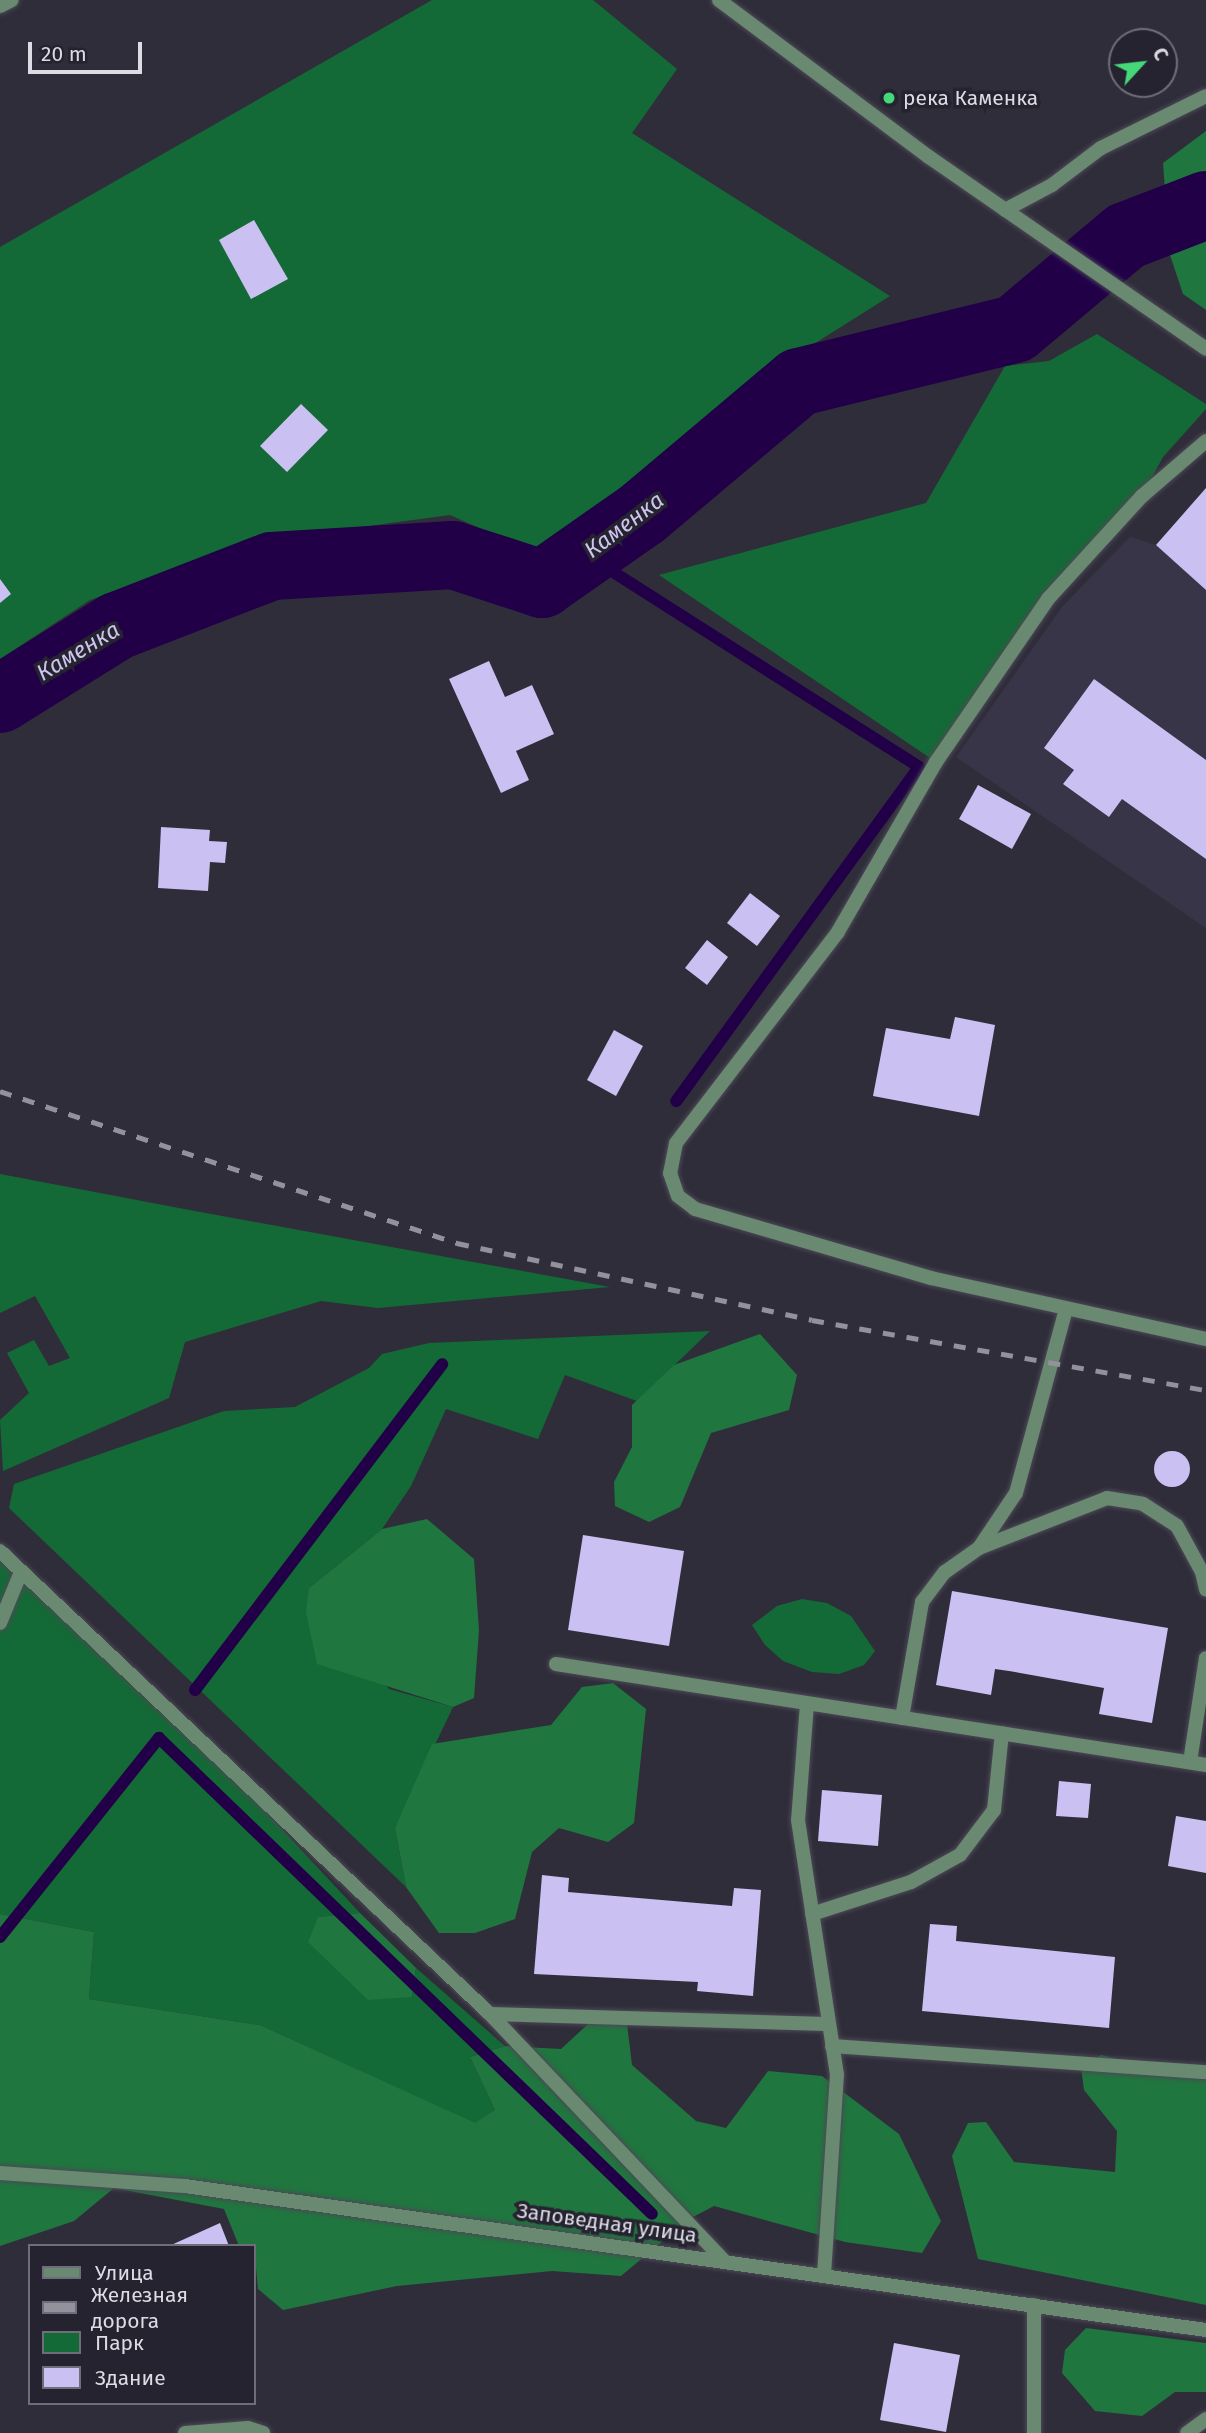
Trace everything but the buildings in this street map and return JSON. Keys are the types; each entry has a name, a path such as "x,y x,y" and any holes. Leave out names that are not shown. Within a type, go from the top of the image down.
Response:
{"street":[{"path":"0,6 12,0"},
{"path":"719,0 1045,239 1206,349"},
{"path":"1005,210 1052,185 1101,148 1206,96"},
{"path":"1206,441 1142,496 1048,599 936,762 838,932 676,1143 670,1173 678,1196 695,1209 931,1278 1206,1339"},
{"path":"979,1548 1016,1493 1066,1309"},
{"path":"902,1718 922,1602 944,1572 979,1548 1107,1498 1143,1504 1177,1526 1206,1590"},
{"path":"0,1551 490,2014 724,2261"},
{"path":"0,1623 21,1572"},
{"path":"1190,1762 1206,1658"},
{"path":"556,1664 1206,1765"},
{"path":"807,1704 798,1821 837,2074 824,2274"},
{"path":"812,1914 911,1882 960,1855 994,1810 1002,1733"},
{"path":"490,2014 828,2024"},
{"path":"832,2046 1206,2072"},
{"name":"Заповедная улица","path":"0,2173 185,2186 824,2274 1206,2330"},
{"path":"1034,2305 1034,2433"},
{"path":"1187,2433 1206,2419"},
{"path":"185,2433 248,2428 263,2433"}],"shaded area":[{"path":"1206,488 1206,928 956,757 1062,607 1130,537 1156,545"}],"green space":[{"path":"432,0 593,0 677,69 632,133 890,296 793,357 622,500 538,554 450,515 272,539 90,600 0,659 0,247"},
{"path":"1206,131 1206,310 1183,294 1170,255 1163,163"},
{"path":"1097,334 1206,404 1206,409 1163,457 1142,496 1048,599 936,762 659,575 926,503 1005,366 1049,361"},
{"path":"0,1174 610,1287 378,1308 321,1301 185,1342 169,1398 3,1471 0,1420 29,1393 7,1353 34,1340 49,1366 70,1358 35,1296 0,1313"},
{"path":"710,1331 637,1401 565,1375 538,1439 446,1409 411,1486 382,1529 309,1588 389,1689 453,1707 395,1828 406,1887 9,1508 14,1484 224,1411 295,1407 369,1368 382,1354 429,1343"},
{"path":"760,1334 797,1375 789,1410 711,1433 680,1507 649,1522 615,1506 614,1482 632,1447 632,1405 674,1365"},
{"path":"427,1519 474,1559 479,1630 474,1698 453,1707 317,1664 306,1612 309,1588 382,1529"},
{"path":"0,1551 177,1716 360,1913 318,1917 412,1997 416,1968 505,2046 470,2057 495,2110 475,2124 260,2025 89,1999 94,1932 0,1914"},
{"path":"802,1599 827,1603 851,1616 875,1651 864,1665 839,1674 812,1672 783,1661 765,1645 752,1625 777,1606"},
{"path":"613,1683 646,1709 634,1823 608,1842 559,1828 532,1852 515,1919 475,1933 439,1933 406,1887 395,1828 432,1744 551,1725 582,1687"},
{"path":"360,1913 416,1968 412,1997 368,2000 308,1942 318,1917"},
{"path":"0,1914 94,1932 89,1999 260,2025 475,2123 495,2110 470,2057 505,2046 561,2049 600,2013 626,2016 632,2065 696,2121 726,2128 768,2071 822,2076 899,2134 941,2221 922,2253 845,2242 714,2206 689,2219 621,2276 552,2271 397,2286 283,2310 258,2289 256,2244 238,2244 224,2209 114,2188 74,2221 0,2246"},
{"path":"1101,2055 1206,2080 1206,2305 978,2259 952,2156 968,2123 986,2122 1014,2162 1115,2172 1117,2131 1084,2090 1081,2067"},
{"path":"1086,2328 1206,2343 1206,2392 1175,2392 1142,2416 1095,2411 1062,2373 1065,2350"}],"waterway":[{"name":"Каменка","path":"0,699 117,626 272,566 453,555 542,584 642,514 799,382 1015,329 1126,236 1206,205"},
{"path":"585,554 919,767 676,1101"},
{"path":"195,1690 442,1364"},
{"path":"0,1937 159,1738 652,2214"}],"railway":[{"path":"0,1091 457,1243 812,1320 1206,1390"}],"place":[{"name":"река Каменка","path":"889,98"}]}
